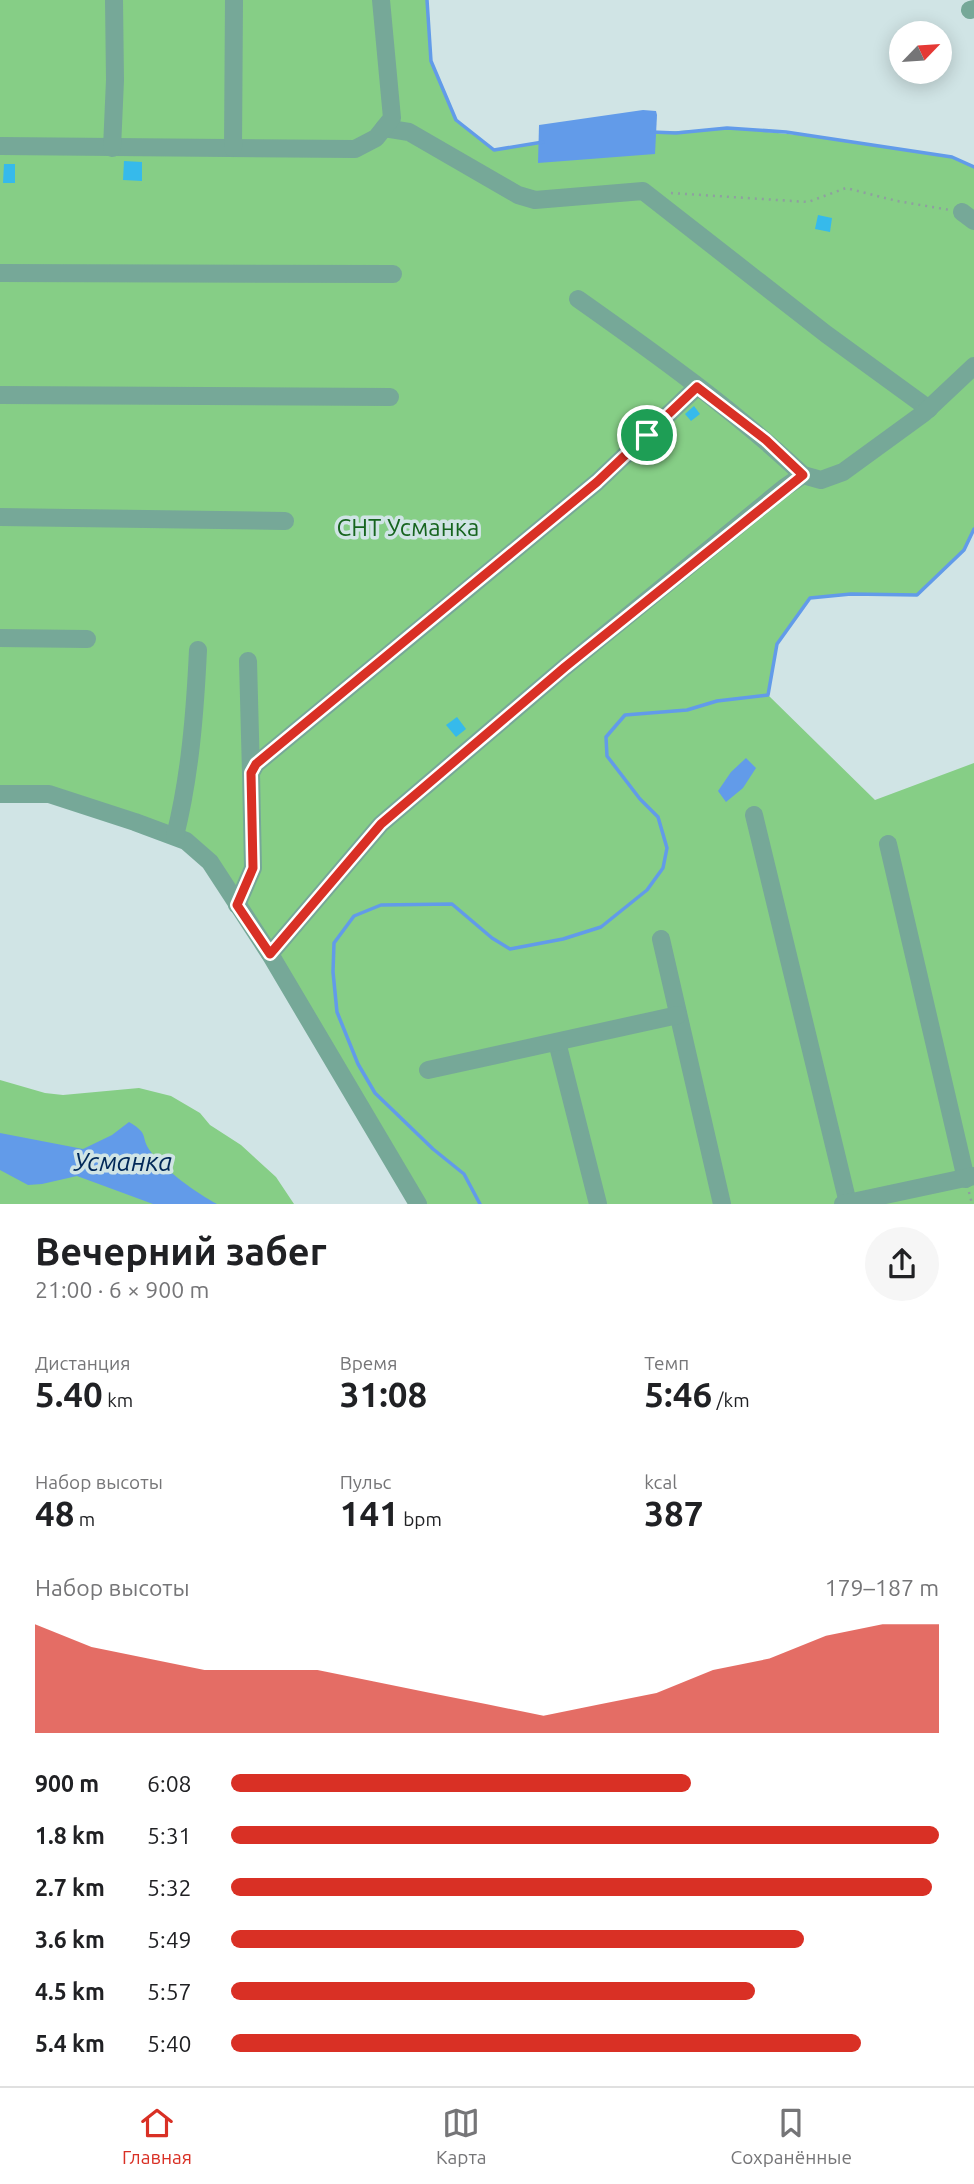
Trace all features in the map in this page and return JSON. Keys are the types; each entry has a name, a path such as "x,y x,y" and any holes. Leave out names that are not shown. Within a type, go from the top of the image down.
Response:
{"street":[{"path":"112,148 114,0"},
{"path":"233,148 234,0"},
{"path":"0,146 355,149 376,138 392,118 381,0"},
{"path":"384,128 409,132 506,188 535,200 643,191 826,334 929,409"},
{"path":"0,273 393,274"},
{"path":"578,299 650,349 766,440 803,475 821,480 843,472 929,409 974,366"},
{"path":"251,773 256,764 335,697 597,482 697,387"},
{"path":"0,395 390,397"},
{"path":"270,954 381,824 565,667 803,475"},
{"path":"0,517 285,521"},
{"path":"0,638 87,639"},
{"path":"175,836 184,800 198,650"},
{"path":"237,905 253,868 248,662"},
{"path":"0,793 49,794 175,836 186,841 210,862 270,954 418,1204"},
{"path":"754,815 845,1203 970,1178 888,844"},
{"path":"661,939 722,1204"},
{"path":"428,1070 678,1015"},
{"path":"558,1042 598,1204"}],"path":[{"path":"670,193 808,202 846,188 968,216"}],"green space":[{"name":"СНТ Усманка","path":"0,0 427,0 431,61 456,120 494,150 569,138 727,128 830,138 952,157 974,167 974,529 964,550 917,595 851,594 810,598 777,644 768,695 875,800 974,763 974,1204 411,1204 208,864 184,844 50,798 0,798"},
{"path":"0,1080 45,1093 63,1095 139,1088 171,1096 200,1113 210,1125 241,1145 276,1177 294,1204 0,1204"}],"water":[{"path":"643,110 656,111 655,154 538,163 539,125"},
{"path":"746,758 756,768 743,788 726,802 718,791 731,772"},
{"name":"Усманка","path":"129,1122 142,1133 148,1147 164,1166 191,1188 217,1204 153,1204 77,1176 28,1185 0,1170 0,1133 83,1149 112,1135"}],"building":[{"path":"124,161 142,162 142,181 123,180"},
{"path":"4,164 15,164 15,183 3,183"},
{"path":"818,215 832,218 830,232 815,229"},
{"path":"694,406 700,414 691,421 685,414"},
{"path":"457,717 466,729 456,737 446,725"}],"waterway":[{"path":"427,0 431,61 456,120 494,150 543,142"},
{"path":"652,132 676,133 727,128 786,132 952,157 974,167"},
{"path":"480,1204 464,1174 433,1149 375,1093 358,1064 337,1012 333,972 334,943 354,916 381,905 452,904 492,938 510,949 563,939 601,927 647,890 663,868 667,848 658,817 640,799 607,756 606,737 625,715 687,710 717,701 768,695 777,644 810,598 851,594 917,595 964,550 974,529"}],"route":[{"path":"697,387 766,440 803,475 565,667 381,824 270,954 237,905 253,868 251,773 256,764 547,525 647,435 697,387"}]}
